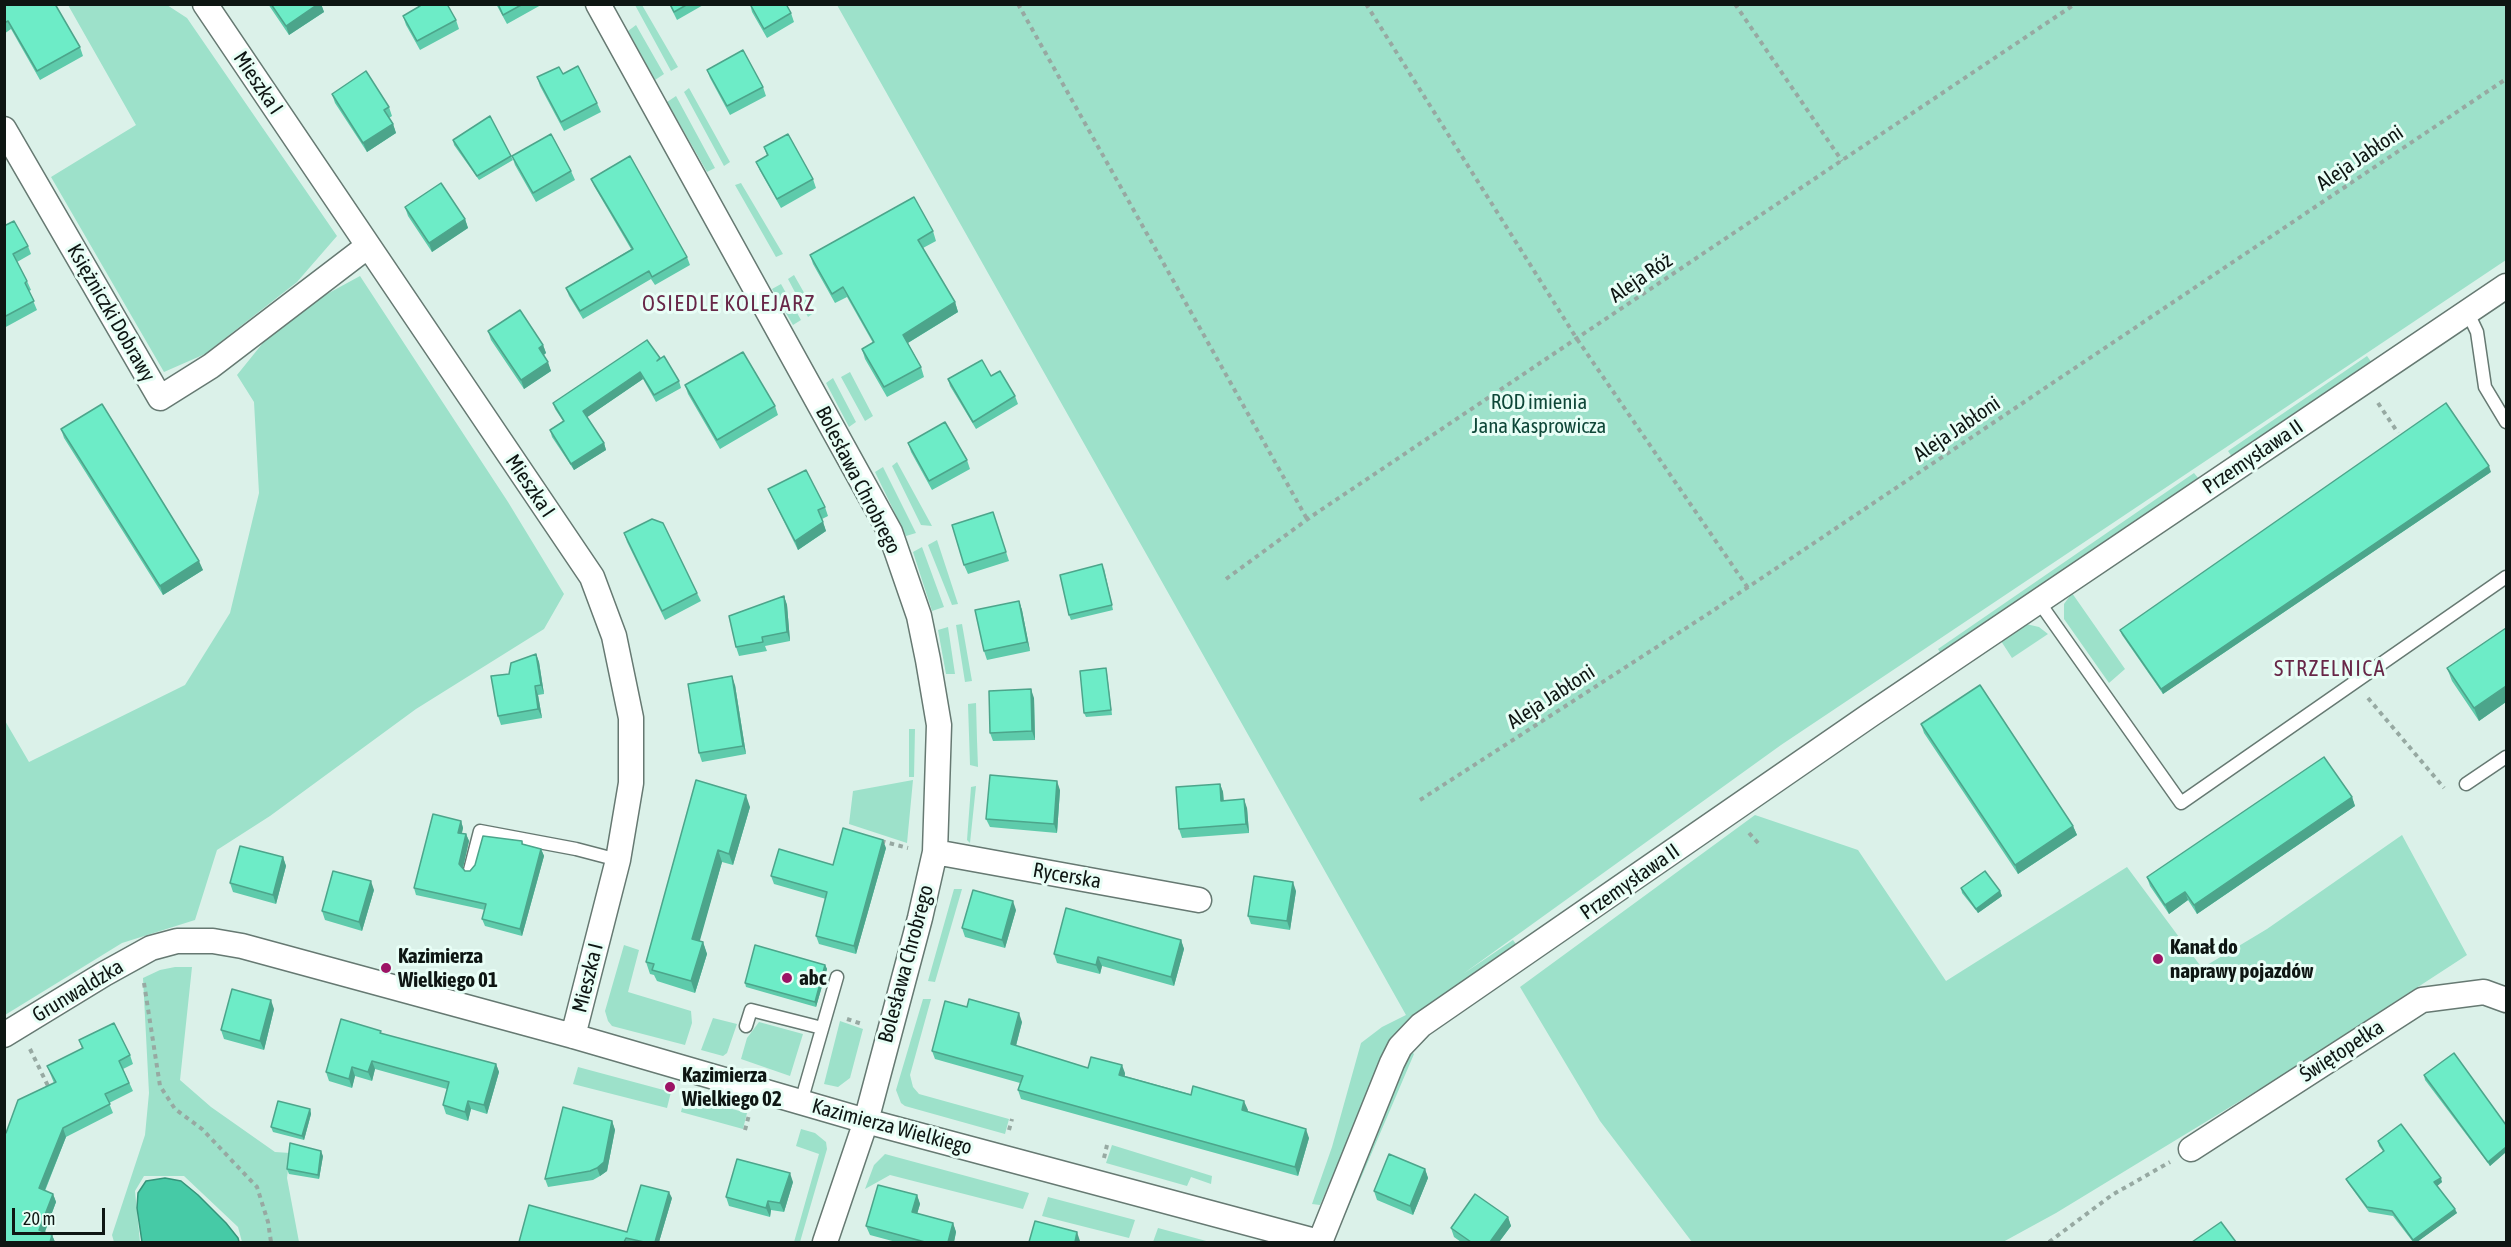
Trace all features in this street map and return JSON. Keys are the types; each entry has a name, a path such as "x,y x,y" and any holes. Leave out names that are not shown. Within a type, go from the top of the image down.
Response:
{"street":[{"name":"Mieszka I","path":"205,4 592,577 614,636 631,718 631,783 618,860 573,1036"},
{"name":"Bolesława Chrobrego","path":"598,4 890,532 919,616 939,725 920,918 866,1120 825,1242"},
{"name":"Księżniczki Dobrawy","path":"4,129 160,398 211,366 368,246"},
{"name":"Przemysława II","path":"1320,1242 1392,1063 1409,1035 1421,1025 1870,715 2506,286"},
{"name":"Rycerska","path":"925,851 1199,900"},
{"name":"Kazimierza Wielkiego","path":"151,948 177,941 194,940 242,946 573,1036 866,1120 1320,1242"},
{"name":"Grunwaldzka","path":"4,1035 151,948"},
{"name":"Świętopełka","path":"2191,1149 2422,999 2484,992 2506,999"}],"lane":[{"path":"2468,313 2477,332 2485,387 2506,422"},
{"path":"2038,602 2181,803 2506,577"},
{"path":"2466,784 2506,757"},
{"path":"470,870 480,831 576,849 618,860"},
{"path":"801,1102 837,977"},
{"path":"746,1026 751,1010 822,1028"}],"path":[{"path":"1018,4 1307,519"},
{"path":"1366,4 1577,339 1748,588"},
{"path":"1735,4 1842,161"},
{"name":"Aleja Róż","path":"1226,579 1307,519 2075,4"},
{"name":"Aleja Jabłoni","path":"1420,800 1748,588 2506,79"},
{"path":"2365,382 2398,433"},
{"path":"2355,683 2449,794 2466,784"},
{"path":"878,841 925,851"},
{"path":"142,976 160,1086 175,1109 202,1129 257,1188 268,1222 271,1242"},
{"path":"840,1017 870,1027"},
{"path":"27,1043 52,1094"},
{"path":"745,1130 751,1108"},
{"path":"2049,1242 2112,1194 2191,1149"}],"green space":[{"path":"68,5 167,5 187,18 337,236 297,282 205,354 164,372 51,177 136,125"},
{"path":"635,5 642,5 678,67 671,71"},
{"name":"ROD imienia Jana Kasprowicza","path":"837,5 2506,5 2506,260 1781,745 1463,974 1513,940 1518,947 1412,1018 1391,1040 1320,1205 1312,1204 1332,1147 1361,1043 1382,1027 1406,1015"},
{"path":"636,25 664,74 655,80 628,31"},
{"path":"689,88 730,162 724,166 684,92"},
{"path":"676,96 715,168 707,172 667,102"},
{"path":"741,183 783,254 776,257 735,185"},
{"path":"794,275 815,312 808,317 788,279"},
{"path":"360,276 508,502 564,594 544,629 416,709 270,816 217,850 195,920 122,943 5,1015 4,719 29,762 185,685 230,613 259,493 254,402 237,375 283,318"},
{"path":"781,284 801,320 793,325 772,289"},
{"path":"2367,356 2372,363 2232,457 2228,451"},
{"path":"850,372 873,416 865,421 841,377"},
{"path":"833,378 856,422 849,427 826,383"},
{"path":"897,462 932,526 921,525 892,466"},
{"path":"883,467 916,533 906,536 875,472"},
{"path":"2194,473 2199,479 1941,654 1938,649"},
{"path":"937,540 958,604 952,605 928,545"},
{"path":"922,547 944,607 932,611 913,552"},
{"path":"2072,593 2125,669 2109,683 2064,619 2064,604"},
{"path":"962,624 972,681 965,682 956,625"},
{"path":"2026,624 2039,627 2048,634 2012,658 2001,641"},
{"path":"948,627 955,674 946,674 938,630"},
{"path":"976,703 978,767 970,765 968,704"},
{"path":"909,729 915,729 914,777 909,777"},
{"path":"913,780 907,843 849,824 853,791"},
{"path":"976,786 970,843 967,840 971,787"},
{"path":"1755,815 1858,850 1946,981 2127,867 2202,968 2267,929 2402,835 2467,955 2286,1073 2056,1213 2003,1242 1692,1242 1600,1121 1520,987"},
{"path":"954,889 962,889 935,982 928,981"},
{"path":"624,945 639,950 628,992 691,1011 692,1023 685,1045 612,1026 608,1021 605,1011"},
{"path":"192,967 180,1080 211,1107 275,1152 290,1153 287,1178 299,1242 242,1242 238,1227 184,1176 144,1176 135,1191 140,1242 114,1242 112,1235 145,1135 149,1093 143,978 160,970"},
{"path":"923,999 931,999 910,1075 913,1087 919,1094 1009,1119 1005,1134 901,1103 896,1090"},
{"path":"713,1018 737,1024 727,1053 723,1056 701,1050"},
{"path":"840,1021 863,1029 850,1078 838,1087 824,1084"},
{"path":"759,1022 803,1034 790,1076 741,1059 747,1038"},
{"path":"1411,1051 1414,1054 1346,1213 1342,1212"},
{"path":"578,1067 671,1092 667,1108 573,1084"},
{"path":"685,1096 747,1113 743,1129 681,1112"},
{"path":"801,1129 815,1133 826,1142 827,1149 800,1242 794,1242 819,1154 796,1146"},
{"path":"1112,1145 1212,1176 1211,1184 1191,1177 1187,1186 1106,1163"},
{"path":"885,1154 1029,1193 1023,1209 890,1175 865,1189 874,1165"},
{"path":"1048,1197 1135,1220 1129,1238 1042,1216"},
{"path":"1158,1228 1210,1242 1153,1242"}],"shaded area":[{"path":"165,1178 181,1181 198,1195 226,1223 239,1242 142,1242 137,1208 138,1193 146,1181"}],"building":[{"path":"4,4 55,4 80,47 37,71 8,21 4,23"},
{"path":"271,4 318,4 286,26"},
{"path":"419,4 447,4 456,20 417,41 403,16 420,6"},
{"path":"498,4 523,4 503,15"},
{"path":"670,4 688,4 674,12"},
{"path":"750,4 786,4 791,13 764,29"},
{"path":"743,50 763,87 727,106 707,70"},
{"path":"578,66 597,103 561,122 537,77 559,67 563,74"},
{"path":"366,71 389,107 384,110 393,124 363,143 332,94"},
{"path":"490,116 511,156 477,176 453,140"},
{"path":"551,134 571,171 533,193 512,156"},
{"path":"788,134 813,179 777,199 756,162 768,155 764,147"},
{"path":"630,156 687,257 652,277 649,271 580,311 566,288 633,249 591,179"},
{"path":"441,183 465,219 429,243 405,207"},
{"path":"914,197 933,231 918,240 955,302 903,335 921,367 884,387 862,349 874,342 843,287 832,294 810,255"},
{"path":"14,221 28,246 13,254 34,301 4,317 4,226"},
{"path":"520,310 543,345 539,348 548,362 521,380 488,331"},
{"path":"647,340 660,358 657,361 664,356 679,381 654,395 640,372 583,411 604,443 571,464 550,430 564,421 553,403"},
{"path":"743,352 775,406 717,440 685,385"},
{"path":"982,360 991,376 1000,371 1015,396 973,422 948,379"},
{"path":"2446,403 2489,466 2161,689 2120,630"},
{"path":"102,404 199,561 160,586 61,429"},
{"path":"945,422 967,460 929,481 908,443"},
{"path":"806,470 825,507 818,510 823,522 795,541 768,489"},
{"path":"993,512 1006,552 964,565 952,525"},
{"path":"652,519 663,523 697,593 662,611 624,533"},
{"path":"1102,564 1112,605 1069,615 1060,575"},
{"path":"784,596 787,632 762,637 763,642 736,647 729,616"},
{"path":"1019,601 1027,642 984,651 975,610"},
{"path":"2506,628 2506,686 2474,708 2447,668"},
{"path":"536,654 541,685 535,686 538,709 498,716 491,676 509,674 511,663"},
{"path":"1106,668 1111,710 1084,713 1080,671"},
{"path":"732,676 743,746 699,753 688,684"},
{"path":"1980,685 2073,826 2015,865 1921,724"},
{"path":"1031,689 1032,731 990,733 989,691"},
{"path":"2324,757 2352,797 2194,905 2185,892 2165,905 2147,877"},
{"path":"990,775 1057,781 1054,824 986,819"},
{"path":"696,780 746,795 729,854 718,850 692,939 703,942 691,981 652,970 654,964 646,962"},
{"path":"1220,784 1221,801 1244,799 1246,824 1179,829 1176,787"},
{"path":"433,814 461,821 458,833 466,834 459,864 465,871 470,871 475,865 483,836 522,841 522,844 541,849 520,929 482,919 486,904 414,888"},
{"path":"843,828 883,840 854,946 816,936 827,892 771,876 779,849 833,865"},
{"path":"240,846 283,857 273,895 230,883"},
{"path":"333,871 371,881 359,922 322,911"},
{"path":"1985,871 2000,891 1976,909 1961,888"},
{"path":"1254,876 1293,882 1287,921 1248,916"},
{"path":"973,890 1013,901 1002,940 962,928"},
{"path":"1066,908 1181,940 1171,977 1098,957 1096,965 1054,954"},
{"name":"abc","path":"755,945 825,965 815,1002 745,983"},
{"path":"232,989 271,1000 260,1041 221,1030"},
{"path":"969,999 1019,1013 1011,1044 1088,1068 1091,1057 1122,1065 1119,1075 1191,1095 1193,1086 1244,1101 1242,1110 1306,1129 1295,1167 1018,1090 1023,1076 932,1051 945,1001 967,1007"},
{"path":"341,1019 381,1031 380,1033 496,1064 484,1105 468,1101 465,1112 443,1105 449,1082 372,1061 368,1072 352,1067 349,1079 326,1072"},
{"path":"114,1023 130,1055 119,1061 129,1083 105,1094 110,1104 63,1128 39,1188 53,1194 39,1230 52,1235 50,1242 4,1242 4,1133 6,1133 18,1100 56,1082 47,1066 83,1048 79,1040"},
{"path":"2454,1053 2506,1125 2506,1147 2488,1162 2424,1075"},
{"path":"278,1101 310,1109 302,1136 271,1127"},
{"path":"563,1107 612,1121 604,1162 590,1171 545,1179"},
{"path":"2401,1124 2441,1178 2434,1182 2455,1209 2413,1240 2392,1211 2367,1207 2346,1179 2384,1151 2378,1141"},
{"path":"290,1143 321,1151 318,1175 287,1169"},
{"path":"1389,1154 1425,1169 1410,1206 1374,1191"},
{"path":"737,1159 790,1173 780,1203 768,1201 766,1208 726,1197"},
{"path":"641,1185 669,1192 655,1242 626,1238 624,1242 519,1242 529,1205 627,1232"},
{"path":"878,1185 917,1195 912,1212 953,1223 948,1242 925,1242 866,1226"},
{"path":"1475,1194 1508,1217 1490,1242 1471,1242 1451,1228"},
{"path":"1035,1221 1077,1232 1075,1242 1029,1242"},
{"path":"2221,1222 2236,1242 2192,1242"}],"place":[{"name":"Kanał do naprawy pojazdów","path":"2158,959"},
{"name":"Kazimierza Wielkiego 01","path":"386,968"},
{"name":"abc","path":"787,978"},
{"name":"Kazimierza Wielkiego 02","path":"670,1087"}],"district":[{"name":"OSIEDLE KOLEJARZ","path":"729,304"},
{"name":"STRZELNICA","path":"2330,669"}]}
